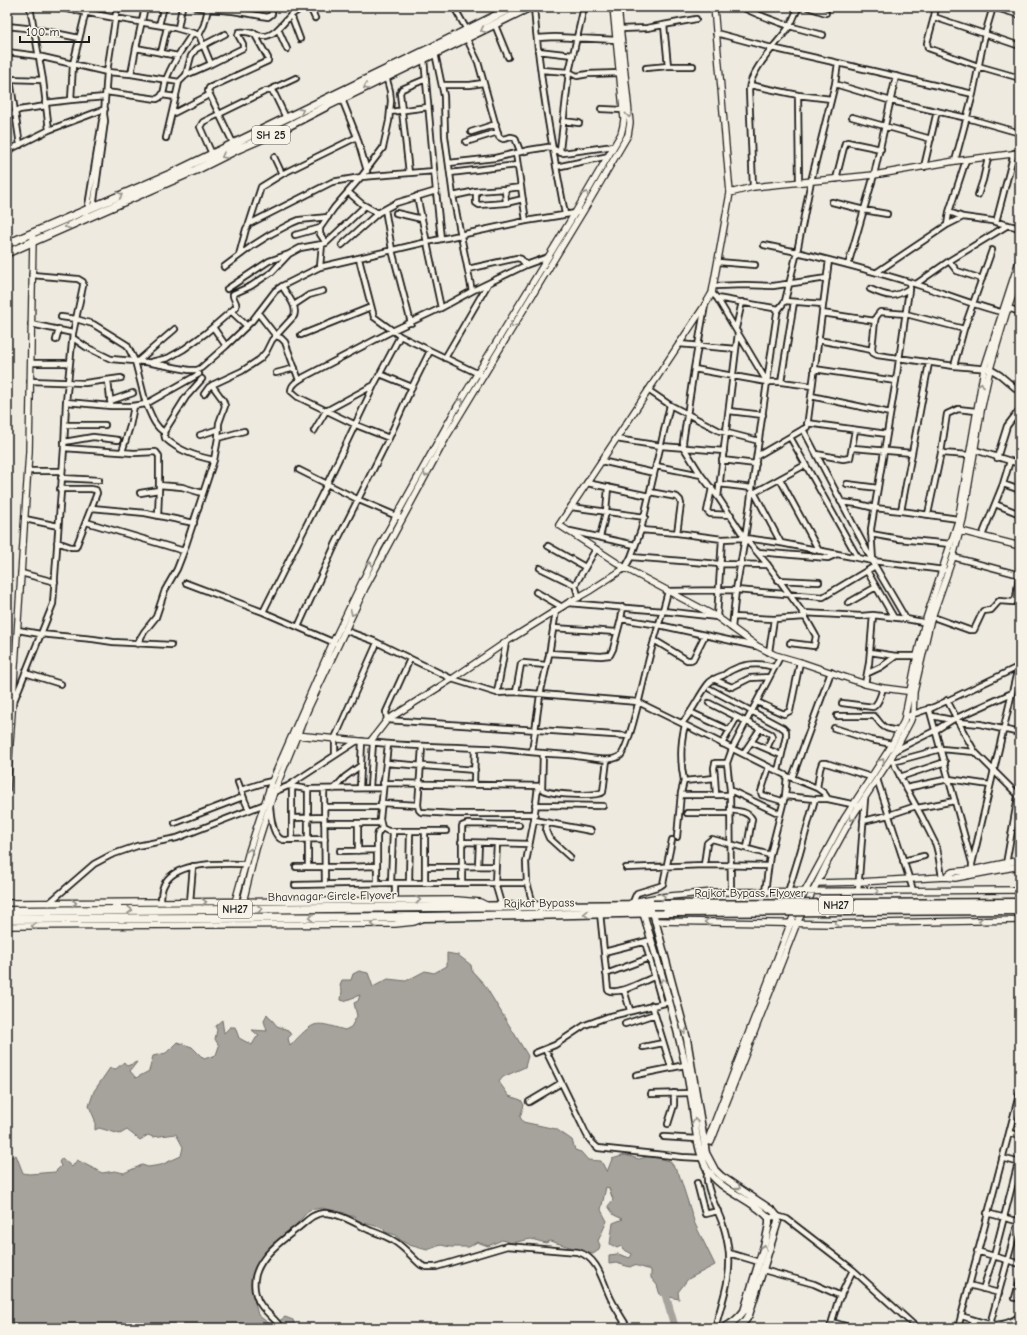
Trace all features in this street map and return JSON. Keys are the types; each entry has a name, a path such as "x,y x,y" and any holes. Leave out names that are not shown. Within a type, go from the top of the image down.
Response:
{"highway":[{"name":"Rajkot Bypass Flyover","path":"653,909 1020,903"},
{"name":"Rajkot Bypass","path":"490,907 625,906"},
{"name":"Rajkot Bypass Flyover","path":"625,906 667,912 1020,910"},
{"name":"Bhavnagar Circle Flyover","path":"7,911 490,907"},
{"name":"Rajkot Bypass","path":"426,917 600,914 643,912 653,909"},
{"name":"Bhavnagar Circle Flyover","path":"7,919 426,917"}],"main road":[{"path":"466,33 513,7"},
{"name":"SH 25","path":"7,252 89,217 235,147 275,133 342,99 385,74 424,59 434,51 466,33 495,24 530,7"},
{"path":"7,244 91,207 189,169 212,154 235,147 286,118 434,51"},
{"path":"653,909 686,1038 705,1146 703,1156"},
{"path":"643,912 648,941 685,1065 697,1139 708,1170 721,1184 762,1212 768,1218 769,1224 744,1311 731,1325 723,1328"},
{"path":"703,1156 721,1176 773,1211 778,1216 778,1221 749,1315 737,1328"}],"street":[{"path":"30,7 43,80 49,130"},
{"path":"57,7 178,28 193,33 198,35 211,64"},
{"path":"71,100 73,64 87,7"},
{"path":"89,217 104,112 107,72 117,7"},
{"path":"131,74 145,7"},
{"path":"159,25 164,7"},
{"path":"178,28 182,7"},
{"path":"196,7 208,9 232,9 268,17 272,14 272,7"},
{"path":"291,7 291,15 300,39"},
{"path":"166,138 179,82 186,75 243,48 243,44 238,35 239,32 254,33 266,36 278,29 291,15 303,7"},
{"path":"310,7 315,18"},
{"path":"454,7 476,57 498,132 501,138 515,138 518,152 517,165 526,221"},
{"path":"534,7 538,50 552,148 565,214"},
{"path":"561,152 560,149 569,72 584,7"},
{"path":"336,643 345,630 365,588 402,518 480,375 609,156 622,130 623,110 613,7"},
{"path":"243,902 272,781 308,709 336,643 339,628 378,549 457,407 480,375 582,212 628,135 630,123 618,7"},
{"path":"714,7 730,193 712,293 559,525 625,568 717,616 757,646 769,652 780,657 800,662 865,684 883,688 912,691"},
{"path":"742,7 789,26 823,35"},
{"path":"789,26 794,7"},
{"path":"753,187 750,85 753,77 772,48 789,26 799,7"},
{"path":"808,7 826,13"},
{"path":"936,7 927,43 928,48 978,66 1020,78"},
{"path":"955,161 973,94 985,34 993,7 1020,15"},
{"path":"198,35 204,25 208,9"},
{"path":"934,17 1020,46"},
{"path":"620,29 647,28 696,19"},
{"path":"495,24 508,57"},
{"path":"664,25 668,66"},
{"path":"7,26 35,29 79,38"},
{"path":"161,53 167,27"},
{"path":"278,29 287,49"},
{"path":"162,95 173,63 193,33"},
{"path":"235,147 208,91 209,88 268,61 268,58 254,33"},
{"path":"716,33 772,48 973,94"},
{"path":"186,75 194,50 225,34"},
{"path":"537,38 555,37 617,40"},
{"path":"136,48 178,56"},
{"path":"538,50 573,56"},
{"path":"434,51 444,96 445,136 453,196 472,291"},
{"path":"7,52 38,56 107,72 131,74 179,82"},
{"path":"424,59 441,239"},
{"path":"732,628 736,590 753,491 776,318 779,308 785,301 790,284 811,181 835,84 838,62"},
{"path":"646,68 693,66"},
{"path":"541,70 569,72 577,76 588,74 620,73"},
{"path":"320,267 324,244 320,234 320,228 383,148 390,112 391,96 385,74"},
{"path":"848,265 881,149 896,76"},
{"path":"212,154 200,126 203,122 296,78"},
{"path":"20,145 8,79 43,80"},
{"path":"409,173 401,91 426,79"},
{"path":"442,85 470,85 483,83"},
{"path":"835,84 891,101 967,118 1020,133"},
{"path":"750,85 831,99"},
{"path":"270,90 275,95 286,118"},
{"path":"7,117 22,109 105,94 157,98 162,95 176,97"},
{"path":"798,94 799,182"},
{"path":"172,114 209,95"},
{"path":"342,99 357,137 366,171"},
{"path":"7,105 14,106"},
{"path":"390,112 428,106"},
{"path":"601,109 623,110"},
{"path":"924,167 937,111"},
{"path":"7,151 49,130 104,112"},
{"path":"852,117 931,139"},
{"path":"564,121 579,123"},
{"path":"471,132 496,124"},
{"path":"466,142 498,132"},
{"path":"239,255 246,229 261,187 282,174 357,137"},
{"path":"836,179 845,143 847,142 881,149"},
{"path":"449,162 479,160 535,149 552,148 561,152 614,146"},
{"path":"730,193 753,187 874,175 955,161 988,158 1017,153 996,222"},
{"path":"556,167 609,156"},
{"path":"274,157 282,174"},
{"path":"978,195 988,158"},
{"path":"947,225 949,212 966,160"},
{"path":"450,173 517,165"},
{"path":"249,224 328,184 361,177 434,171"},
{"path":"453,196 476,191 505,189 520,186"},
{"path":"505,189 506,203"},
{"path":"342,245 378,212 417,196 436,191"},
{"path":"476,191 477,205 506,203 522,199"},
{"path":"348,192 365,206 378,212"},
{"path":"417,196 441,308"},
{"path":"832,202 887,214"},
{"path":"227,289 269,261 289,254 300,248 324,244 365,206"},
{"path":"385,209 392,250 410,323"},
{"path":"66,402 111,406 134,406 146,404 198,372 247,326 275,291 320,267 526,221 582,212"},
{"path":"949,212 964,217 996,222 1020,228"},
{"path":"396,213 422,219"},
{"path":"224,267 239,255 271,234 292,223 299,220 328,217"},
{"path":"877,272 947,225 964,217"},
{"path":"764,245 877,272 910,285 916,284 949,261 1008,225"},
{"path":"295,235 320,228"},
{"path":"7,789 28,471 33,232"},
{"path":"954,366 964,329 992,250"},
{"path":"146,362 163,360 174,356 232,312 237,305 233,298 233,294 251,286 272,272 289,254"},
{"path":"389,438 356,425 298,397 293,393 291,388 299,380 392,331 526,265 549,256"},
{"path":"468,269 517,258 526,265"},
{"path":"705,1146 794,922 813,891 831,855 865,797 900,731 905,717 929,621 946,570 953,557 958,530 967,501 976,411 1020,258"},
{"path":"359,259 374,317 400,336 480,375"},
{"path":"757,456 806,427 829,260"},
{"path":"949,261 956,272 982,279"},
{"path":"718,262 755,265"},
{"path":"13,702 53,604 66,402 73,335 83,292 83,286 80,280 32,275"},
{"path":"1005,311 1020,275"},
{"path":"714,286 773,286 827,278"},
{"path":"445,358 488,284"},
{"path":"916,284 973,304 1005,311 1020,312"},
{"path":"870,289 885,295 895,295 902,293 910,285"},
{"path":"874,564 871,534 900,358 910,285"},
{"path":"204,394 210,386 246,368 260,359 266,352 272,340 294,316 294,305 282,286"},
{"path":"294,305 309,295 323,290"},
{"path":"712,293 717,298 737,330 767,382"},
{"path":"717,298 779,308"},
{"path":"785,301 823,304"},
{"path":"718,496 733,376 737,330 742,302"},
{"path":"781,382 794,302"},
{"path":"705,305 683,442 684,448 701,475 718,496 746,538 768,565 804,615 816,636 814,646 790,643"},
{"path":"301,335 335,320 371,307"},
{"path":"232,312 247,326"},
{"path":"872,350 876,317 880,312 906,314 964,329"},
{"path":"258,313 276,336 282,338 285,342 299,380"},
{"path":"822,313 875,322"},
{"path":"61,316 93,324 128,345 136,361 146,404 155,423 164,432 165,438 179,449 214,460"},
{"path":"31,324 59,330 73,335 86,347 108,358 146,362 198,372 202,379 223,400 225,406 219,423 214,460 184,551 177,569 165,590 156,616 137,644"},
{"path":"212,327 226,346"},
{"path":"136,361 175,329"},
{"path":"56,340 59,330"},
{"path":"263,612 356,425 374,385 400,336"},
{"path":"818,340 872,350 876,354 930,363 987,369 1000,375 1020,392"},
{"path":"679,344 736,349"},
{"path":"298,627 336,543 359,500 430,351"},
{"path":"31,363 70,363"},
{"path":"900,511 930,363"},
{"path":"276,372 295,368"},
{"path":"694,369 767,382 781,382 812,386"},
{"path":"814,369 896,381"},
{"path":"917,668 917,656 946,570 951,544 958,530 958,519 969,456 972,449 987,369"},
{"path":"380,374 412,387"},
{"path":"30,381 94,383 121,378"},
{"path":"164,432 186,397 202,379"},
{"path":"108,381 111,406"},
{"path":"314,430 326,411 374,385"},
{"path":"648,390 687,415 720,431 759,441"},
{"path":"110,401 134,393"},
{"path":"811,396 890,413"},
{"path":"370,788 372,742 387,720 452,679 506,642 625,568 631,557 645,517 670,405"},
{"path":"122,452 134,406"},
{"path":"928,514 941,453 947,414 958,409 976,411"},
{"path":"997,458 1007,426 1020,409"},
{"path":"728,411 763,415"},
{"path":"807,423 887,434"},
{"path":"65,425 105,425"},
{"path":"200,435 218,429"},
{"path":"803,429 874,564 906,619"},
{"path":"816,454 847,459 850,458 855,430"},
{"path":"218,438 244,431"},
{"path":"64,442 93,437 118,440"},
{"path":"790,437 858,558"},
{"path":"616,439 661,446 724,451"},
{"path":"64,448 157,453 159,456 158,516"},
{"path":"853,448 912,453"},
{"path":"972,449 1020,464"},
{"path":"941,453 969,456"},
{"path":"722,460 756,464"},
{"path":"601,461 654,473"},
{"path":"982,536 1003,484 1010,461"},
{"path":"719,484 753,491 780,479 805,465"},
{"path":"656,466 701,475"},
{"path":"299,470 359,500 402,518"},
{"path":"28,471 62,471"},
{"path":"61,478 99,480"},
{"path":"780,479 819,551"},
{"path":"587,482 649,494 677,497 681,504 677,533"},
{"path":"847,484 878,488"},
{"path":"1003,484 1020,490"},
{"path":"140,493 159,488 182,487 202,493"},
{"path":"600,537 606,512 608,487"},
{"path":"712,488 707,512 710,514 730,515"},
{"path":"57,542 76,547 96,496 96,490 60,489"},
{"path":"753,491 781,543"},
{"path":"841,502 958,519"},
{"path":"995,504 1020,514"},
{"path":"571,507 645,517"},
{"path":"92,508 145,513 194,522"},
{"path":"25,520 58,526"},
{"path":"86,522 184,551"},
{"path":"568,530 635,545"},
{"path":"641,530 722,539 746,538 781,543 858,558 874,564 946,570"},
{"path":"958,530 1020,546"},
{"path":"871,534 899,539 951,544"},
{"path":"717,616 722,539"},
{"path":"548,546 585,568"},
{"path":"579,598 576,584 596,549"},
{"path":"758,552 828,558 837,554"},
{"path":"631,557 720,564 768,565"},
{"path":"733,617 774,619 804,615 893,616 929,621 974,630 983,611 991,610 999,601 1013,602 1018,598 1020,575 953,557"},
{"path":"668,591 718,589 823,597 867,571 874,564"},
{"path":"540,568 576,584"},
{"path":"867,571 893,616"},
{"path":"21,573 55,582"},
{"path":"778,580 818,582"},
{"path":"186,583 263,612 336,643"},
{"path":"848,603 876,587"},
{"path":"295,735 422,747 475,748 573,755 607,760 621,755 629,736 668,591"},
{"path":"536,592 562,607"},
{"path":"568,603 717,616"},
{"path":"549,653 601,656 610,655 613,649 623,607"},
{"path":"532,752 540,695 556,611"},
{"path":"865,684 868,673 873,615"},
{"path":"621,619 659,625 757,646"},
{"path":"769,652 774,619"},
{"path":"339,628 377,643 452,679 497,693 516,692 638,702 787,776 817,788 824,793 828,799"},
{"path":"553,628 617,632"},
{"path":"18,630 40,634 137,644 171,645"},
{"path":"654,640 687,660 691,660 693,659 705,635"},
{"path":"497,693 506,642"},
{"path":"335,754 335,738 377,643"},
{"path":"870,652 896,656 917,656"},
{"path":"868,673 881,667 896,656"},
{"path":"731,892 730,793 727,763 732,749 780,657"},
{"path":"387,720 386,712 410,659"},
{"path":"757,702 784,714 790,711 800,662"},
{"path":"677,837 681,795 684,781 681,763 682,723 692,713 708,683 713,679 732,670 751,664 758,663 774,667"},
{"path":"516,692 521,664 546,665"},
{"path":"972,870 990,785 1019,666"},
{"path":"905,717 947,700 1019,666"},
{"path":"792,778 831,672"},
{"path":"25,673 60,684"},
{"path":"713,679 732,687 750,678 769,677"},
{"path":"842,703 873,707 876,706 883,688"},
{"path":"710,689 786,731 778,771"},
{"path":"545,1049 589,1139 598,1148 669,1156 703,1156 805,891 853,805 874,778 892,760 913,714 912,691"},
{"path":"896,750 1012,693"},
{"path":"947,700 956,720 975,752 1019,796"},
{"path":"709,703 772,735 772,740 768,748"},
{"path":"929,708 945,762 972,870"},
{"path":"692,713 730,730"},
{"path":"838,716 874,716 886,728 900,731"},
{"path":"932,716 980,724 1020,733"},
{"path":"722,744 737,717"},
{"path":"387,720 629,736"},
{"path":"834,728 871,740 892,744"},
{"path":"743,754 760,729"},
{"path":"235,902 246,864 267,805 274,792 295,735"},
{"path":"274,792 290,787 335,754 360,741"},
{"path":"360,741 360,788"},
{"path":"751,742 768,748 781,755"},
{"path":"388,744 381,805 380,822 382,828 388,831 446,831"},
{"path":"422,747 422,766 418,805 421,812 534,814"},
{"path":"474,784 475,748"},
{"path":"892,760 941,749 975,752"},
{"path":"534,907 527,883 526,862 534,820 543,753"},
{"path":"384,782 539,786 544,791 549,792 592,796 600,794 605,788 607,760"},
{"path":"892,760 936,845 944,877"},
{"path":"716,795 715,762 727,763"},
{"path":"900,777 945,762"},
{"path":"386,763 474,770"},
{"path":"817,788 822,763 874,778"},
{"path":"334,789 345,777 360,766"},
{"path":"769,767 761,792 762,795 782,801"},
{"path":"765,892 770,854 782,801 785,796 787,776"},
{"path":"684,781 715,778"},
{"path":"874,778 889,815 908,879 913,890"},
{"path":"906,788 949,779 990,785"},
{"path":"242,790 272,781"},
{"path":"238,782 249,810"},
{"path":"1006,866 1020,786"},
{"path":"290,787 308,789 383,788"},
{"path":"290,787 292,840"},
{"path":"324,788 325,884"},
{"path":"308,789 308,867"},
{"path":"681,795 716,795 730,793 780,814"},
{"path":"785,796 828,799 859,806"},
{"path":"175,823 243,797"},
{"path":"858,891 865,797"},
{"path":"788,892 814,799"},
{"path":"863,821 917,807 955,801"},
{"path":"49,903 94,864 111,855 137,846 177,838 249,810 267,805"},
{"path":"267,805 277,837 283,840 325,839"},
{"path":"324,807 418,805"},
{"path":"535,806 603,806"},
{"path":"687,813 730,812 747,814 752,819 747,848"},
{"path":"292,818 324,818"},
{"path":"534,820 591,831"},
{"path":"324,823 380,822"},
{"path":"358,823 358,851"},
{"path":"547,823 547,834 549,838 570,857"},
{"path":"462,882 462,826 467,824 519,825"},
{"path":"377,883 376,850 378,833 382,828"},
{"path":"393,831 393,883 395,900"},
{"path":"409,883 410,831"},
{"path":"425,831 425,882"},
{"path":"633,902 634,896 637,893 663,884 672,840"},
{"path":"704,865 706,847 710,840 716,840 770,854"},
{"path":"461,842 529,844"},
{"path":"478,866 479,843"},
{"path":"497,843 495,882 502,907"},
{"path":"340,851 376,850"},
{"path":"903,861 924,856"},
{"path":"1006,866 1020,860"},
{"path":"161,902 161,892 165,882 171,875 193,866 246,864"},
{"path":"626,868 704,865 768,866"},
{"path":"190,902 193,866"},
{"path":"296,866 376,866"},
{"path":"425,867 495,866"},
{"path":"817,883 944,877 951,872 1006,866 1020,866"},
{"path":"295,885 425,882 527,883"},
{"path":"625,906 633,902 660,897 713,892 1020,890"},
{"path":"7,903 457,900 480,902 490,907"},
{"path":"600,914 608,990 613,992 624,990 654,978"},
{"path":"7,926 395,924 414,922 426,917"},
{"path":"655,921 794,922 831,924 1020,920"},
{"path":"535,1053 555,1045 585,1025 630,1010 665,1002 654,978 649,958 648,941 604,952"},
{"path":"606,974 649,958"},
{"path":"624,990 630,1010"},
{"path":"652,1006 670,1067"},
{"path":"625,1024 655,1014"},
{"path":"643,1047 663,1043"},
{"path":"636,1075 685,1065"},
{"path":"530,1102 561,1083"},
{"path":"958,1328 1020,1091"},
{"path":"668,1124 674,1105 674,1093"},
{"path":"651,1094 690,1093"},
{"path":"1009,1133 1020,1135"},
{"path":"664,1137 697,1139"},
{"path":"983,1289 994,1256 1019,1163 1002,1158"},
{"path":"708,1170 706,1176 708,1187 724,1228 729,1253 727,1287 715,1328"},
{"path":"697,1183 705,1214 718,1211"},
{"path":"281,1328 263,1309 256,1297 254,1288 258,1267 265,1257 286,1237 314,1214 323,1213 338,1216 393,1241 421,1265 426,1267 436,1267 507,1246 578,1252 584,1254 589,1257 598,1269 610,1299 628,1328"},
{"path":"987,1213 1019,1222"},
{"path":"989,1326 1020,1215"},
{"path":"768,1218 778,1216 787,1219 853,1270 917,1328"},
{"path":"977,1251 1020,1264"},
{"path":"729,1253 759,1262"},
{"path":"763,1270 814,1284 841,1296"},
{"path":"830,1328 841,1296 853,1270"},
{"path":"1015,1298 1020,1280"},
{"path":"969,1284 999,1293"},
{"path":"961,1316 989,1326 1006,1324 1020,1316"},
{"path":"971,1328 974,1320"},
{"path":"832,1322 852,1328"},
{"path":"1006,1324 1011,1328"}],"shaded area":[{"path":"447,953 458,955 471,965 472,971 484,984 528,1056 525,1067 503,1077 499,1082 509,1096 521,1100 524,1105 520,1117 523,1122 556,1129 572,1140 575,1150 581,1152 588,1160 601,1161 607,1172 612,1159 625,1155 639,1159 650,1156 670,1161 679,1174 695,1224 715,1265 688,1279 678,1292 679,1299 660,1295 657,1285 651,1278 651,1270 634,1265 630,1267 616,1263 609,1264 609,1255 618,1254 630,1258 632,1254 623,1249 621,1246 617,1248 610,1244 613,1223 623,1219 614,1215 608,1206 613,1200 609,1188 606,1187 601,1210 607,1221 598,1241 600,1245 599,1250 593,1254 550,1241 546,1243 531,1239 511,1243 502,1240 488,1246 477,1242 469,1247 450,1247 441,1245 427,1250 409,1245 399,1239 396,1235 385,1232 383,1228 356,1221 355,1216 348,1216 345,1213 322,1208 309,1210 295,1226 271,1245 261,1257 251,1287 258,1315 272,1326 285,1317 293,1320 295,1326 298,1325 300,1328 7,1328 7,1155 12,1157 16,1155 23,1173 29,1174 55,1172 61,1166 59,1162 62,1158 72,1167 77,1160 102,1173 115,1171 124,1173 142,1165 148,1167 161,1165 181,1156 183,1147 176,1134 153,1137 148,1135 140,1140 127,1130 120,1134 99,1128 95,1130 95,1120 89,1106 94,1091 110,1068 116,1069 124,1062 127,1066 137,1062 130,1071 136,1078 149,1071 153,1056 166,1053 177,1042 192,1047 204,1059 216,1055 219,1046 215,1039 217,1030 215,1026 222,1020 224,1033 230,1027 235,1027 239,1038 252,1045 259,1036 252,1030 267,1031 264,1021 267,1014 277,1026 288,1030 291,1035 288,1038 290,1046 304,1032 314,1025 325,1025 345,1030 351,1027 357,1016 354,1003 358,1001 360,995 344,1001 341,1000 342,990 340,986 342,980 351,980 353,974 359,971 368,973 373,987 388,979 406,981 425,971 434,973 447,966"}],"waterway":[{"path":"663,1286 675,1328"}]}
